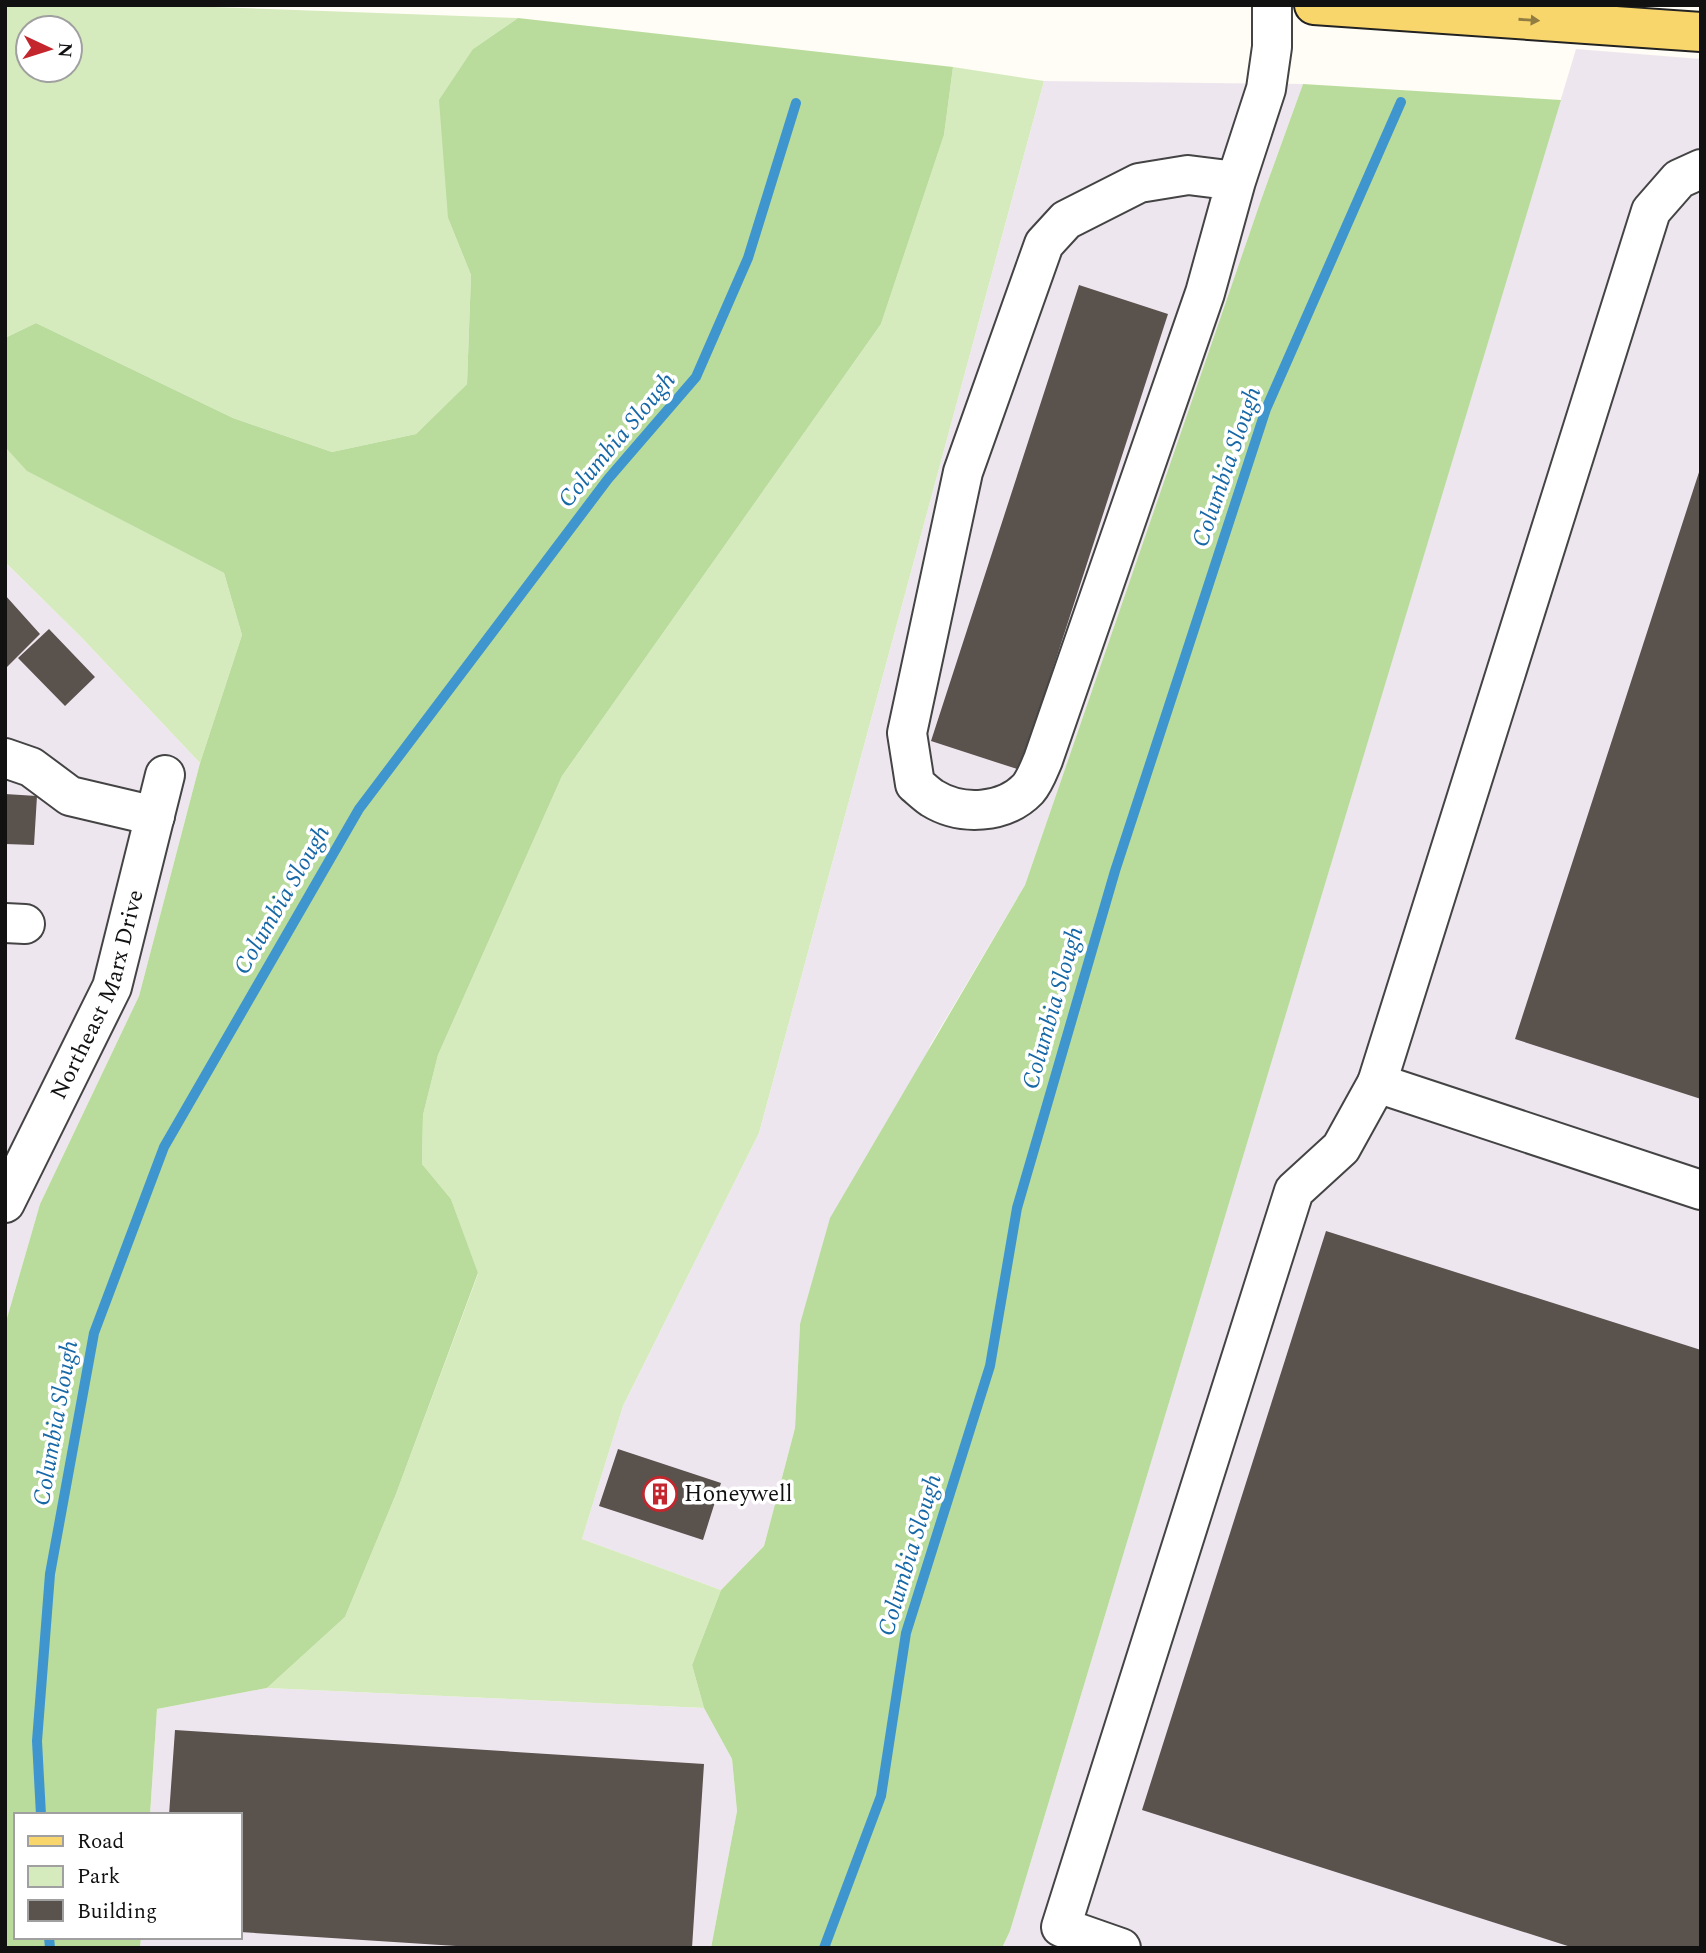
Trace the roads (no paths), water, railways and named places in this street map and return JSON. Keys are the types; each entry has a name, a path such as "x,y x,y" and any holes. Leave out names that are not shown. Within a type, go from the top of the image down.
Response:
{"main road":[{"path":"1314,5 1701,32"}],"street":[{"path":"1236,181 1188,175 1139,183 1066,220 1044,244 963,472 907,733 915,784 933,799 959,808 986,810 1006,805 1029,788 1043,760 1205,293 1236,181 1266,89 1272,47 1272,5"},
{"path":"1121,1948 1061,1927 1294,1191 1341,1148 1377,1083 1651,211 1679,179 1701,169"},
{"path":"5,758 31,767 69,796 155,816"},
{"name":"Northeast Marx Drive","path":"5,1203 112,987 165,775"},
{"path":"1377,1083 1701,1190"}],"waterway":[{"name":"Columbia Slough","path":"824,1948 881,1796 906,1633 990,1366 1017,1208 1115,871 1266,409 1401,102"},
{"name":"Columbia Slough","path":"41,1813 37,1741 50,1574 94,1333 164,1147 359,809 608,479 696,377 748,258 796,103"},
{"name":"Columbia Slough","path":"49,1939 50,1948"}],"place":[{"name":"Honeywell","path":"660,1494"}]}
